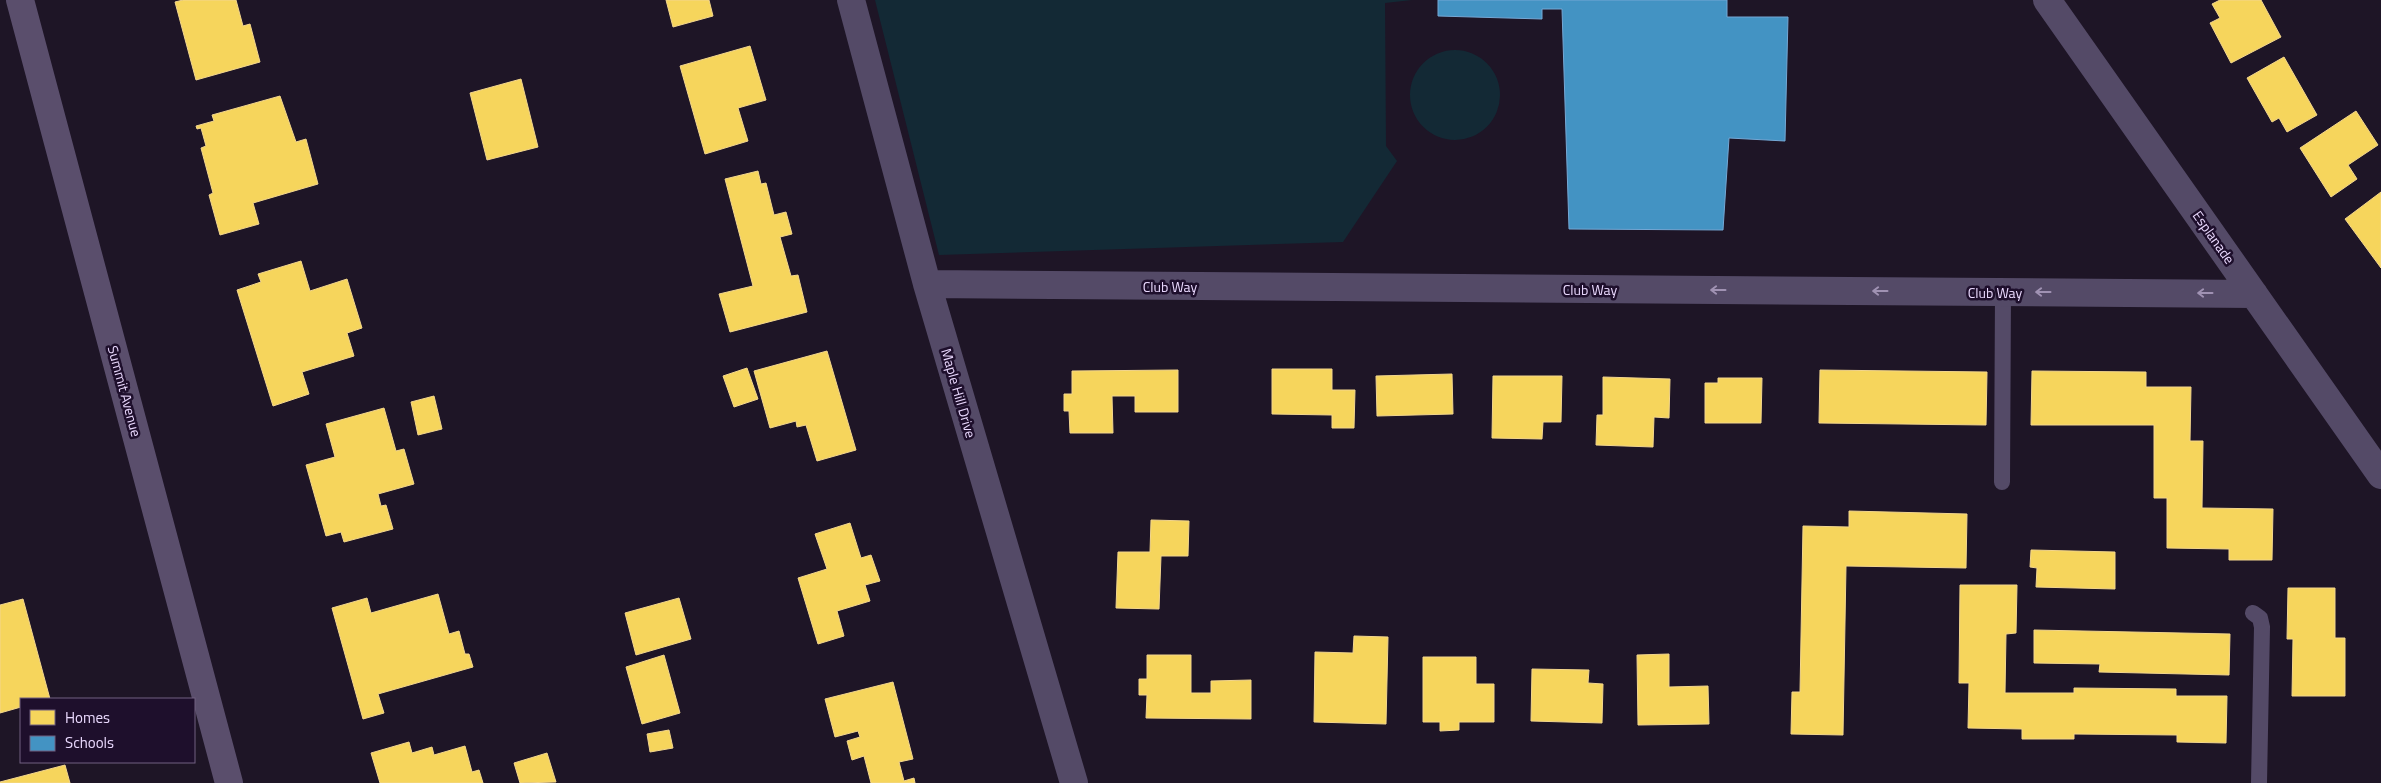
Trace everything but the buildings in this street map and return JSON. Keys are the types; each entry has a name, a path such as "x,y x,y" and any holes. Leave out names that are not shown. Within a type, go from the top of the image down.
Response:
{"street":[{"name":"Summit Avenue","path":"20,0 229,783"},
{"name":"Maple Hill Drive","path":"851,0 927,284 1074,783"},
{"name":"Esplanade","path":"2047,0 2381,475"},
{"name":"Club Way","path":"927,284 2254,294"}],"lane":[{"path":"2002,482 2003,292"},
{"path":"2253,613 2260,618 2262,626 2259,783"}],"shaded area":[{"path":"875,0 1412,0 1385,3 1386,146 1397,161 1343,242 939,255"},
{"path":"1455,50 1472,53 1487,63 1497,78 1500,95 1497,112 1487,127 1472,137 1455,140 1438,137 1423,127 1413,112 1410,95 1413,78 1423,63 1438,53"}]}
